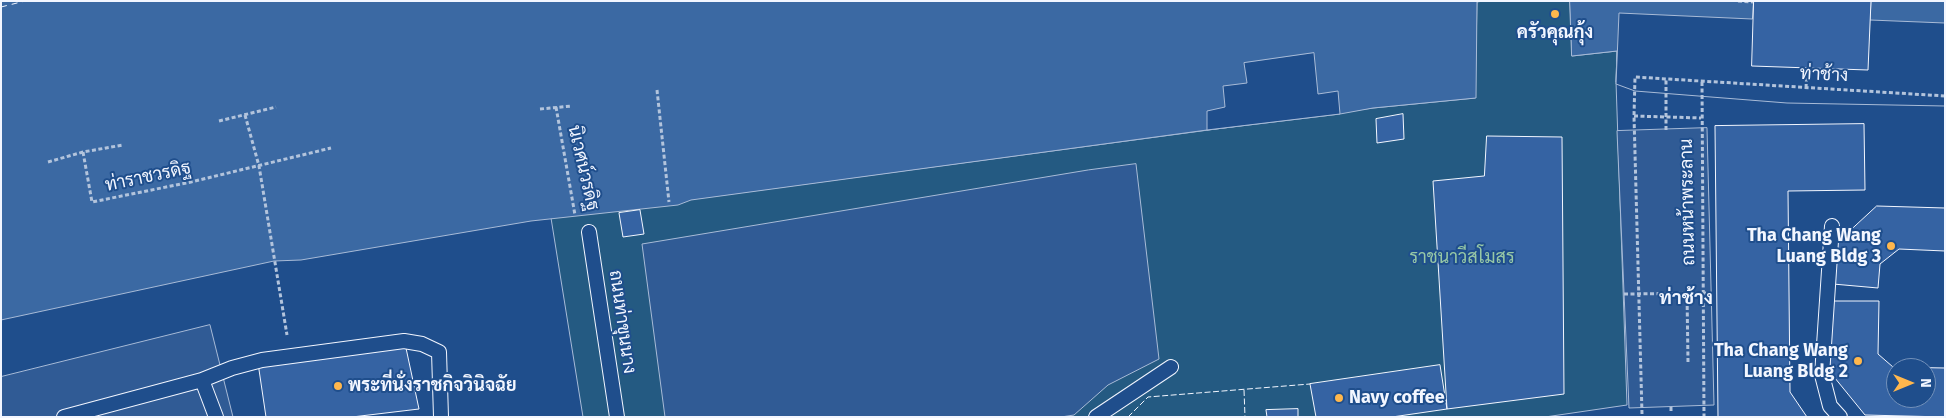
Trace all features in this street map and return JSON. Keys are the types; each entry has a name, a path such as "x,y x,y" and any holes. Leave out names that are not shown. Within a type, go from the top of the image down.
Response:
{"lane":[{"path":"1832,226 1822,375 1830,406 1840,417"},
{"name":"ถนนท่าขุนนาง","path":"589,232 617,417"},
{"path":"64,417 202,380 247,364 291,356 404,341 422,344 439,352 441,417"},
{"path":"1096,417 1171,367"},
{"path":"202,380 216,417"}],"path":[{"path":"1738,1 1754,2"},
{"path":"1806,88 1807,68"},
{"name":"ท่าช้าง","path":"1634,116 1635,77 1945,96"},
{"path":"1666,79 1666,130"},
{"name":"ถนนหน้าพระลาน","path":"1702,82 1704,416"},
{"path":"657,90 669,202"},
{"name":"นิเวศน์วรดิฐ","path":"540,109 572,106"},
{"path":"219,121 276,108"},
{"name":"นิเวศน์วรดิฐ","path":"556,108 575,215 589,232"},
{"path":"246,115 259,166 291,356"},
{"path":"1642,414 1634,116 1701,118"},
{"path":"48,162 83,152 123,145"},
{"name":"ท่าราชวรดิฐ","path":"83,152 92,202 191,182 331,148"},
{"path":"1687,292 1688,362"},
{"path":"1624,294 1711,292"},
{"path":"1671,407 1671,412"}],"green space":[{"name":"ราชนาวีสโมสร","path":"1570,1 1572,56 1617,51 1616,82 1627,405 1545,417 583,417 551,218 1373,108 1475,98 1477,2"}],"shaded area":[{"path":"1,1 1483,1 1477,2 1476,98 1373,108 1340,114 1207,130 691,200 678,205 531,221 301,260 274,261 1,320"},
{"path":"1570,1 1945,1 1945,103 1616,82 1617,51 1572,56"},
{"path":"1707,128 1714,405 1629,408 1617,131"},
{"path":"1136,164 1159,359 1108,385 1074,415 1061,417 665,417 642,244 1088,170"},
{"path":"210,325 233,417 1,417 1,377"}],"pier":[{"path":"1754,1 1871,1 1870,20 1945,23 1945,106 1787,103 1635,91 1616,84 1619,13 1752,19"},
{"path":"1314,53 1318,94 1338,91 1340,114 1207,130 1207,111 1225,107 1223,86 1247,83 1244,63"}],"building":[{"path":"1754,1 1871,1 1868,70 1752,66"},
{"path":"1403,114 1404,139 1377,143 1376,119"},
{"path":"1864,124 1865,190 1788,191 1790,392 1807,417 1718,417 1715,126"},
{"name":"ราชนาวีสโมสร","path":"1487,136 1562,137 1564,394 1447,409 1433,181 1484,176"},
{"name":"Tha Chang Wang Luang Bldg 3","path":"1877,206 1945,208 1945,251 1899,249 1880,264 1878,288 1833,284 1837,243"},
{"path":"640,210 644,234 623,237 619,213"},
{"name":"Tha Chang Wang Luang Bldg 2","path":"1831,301 1879,301 1878,354 1886,361 1886,408 1936,408 1936,368 1945,368 1945,417 1865,415 1830,372"},
{"name":"พระที่นั่งราชกิจวินิจฉัย","path":"406,348 419,409 352,417 266,417 258,363"},
{"path":"1440,365 1447,409 1392,417 1316,417 1310,384"},
{"path":"1298,409 1298,417 1267,417 1266,410"}],"ferry route":[{"path":"1,7 25,1"}],"fence":[{"path":"1128,417 1148,397 1310,384"},
{"path":"1244,390 1245,417"}],"place":[{"name":"ครัวคุณกุ้ง","path":"1555,14"},
{"name":"Tha Chang Wang Luang Bldg 3","path":"1891,246"},
{"name":"Tha Chang Wang Luang Bldg 2","path":"1858,361"},
{"name":"พระที่นั่งราชกิจวินิจฉัย","path":"338,386"},
{"name":"Navy coffee","path":"1339,398"}],"district":[{"name":"ท่าช้าง","path":"1686,299"}]}
